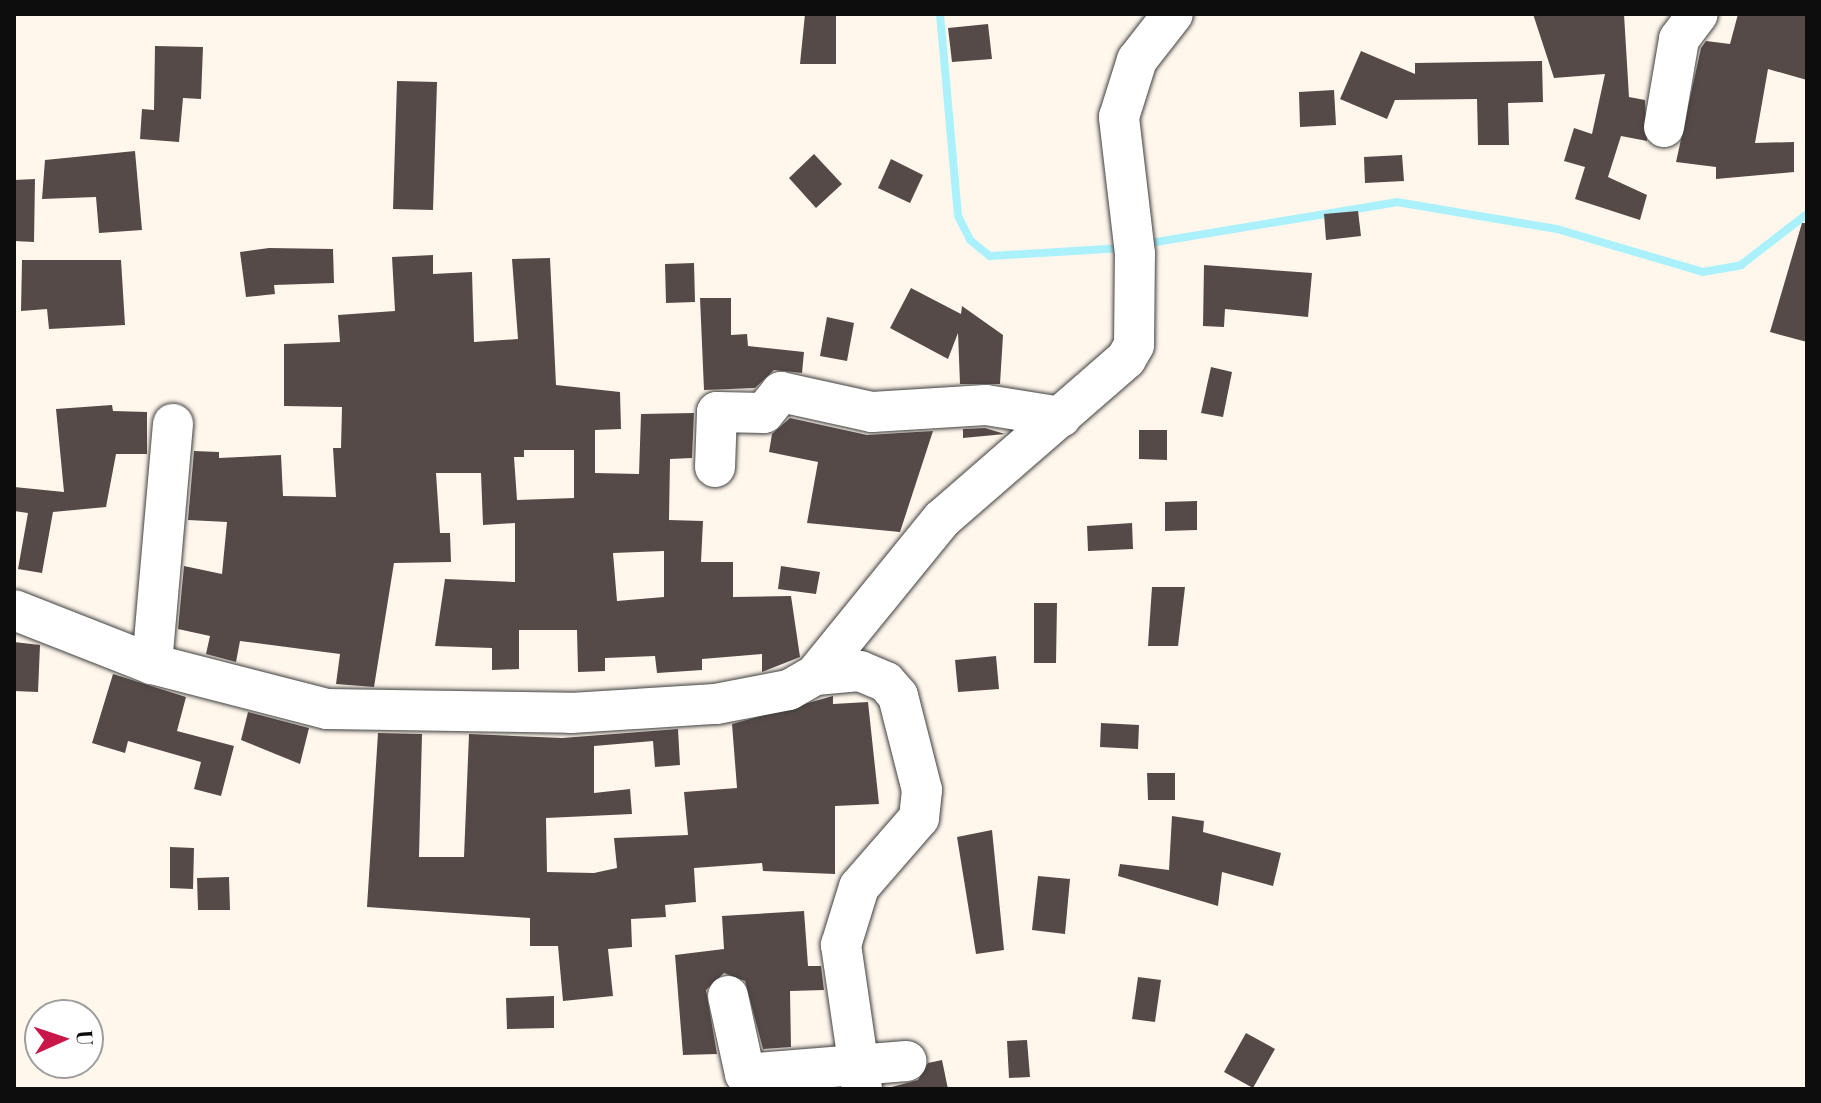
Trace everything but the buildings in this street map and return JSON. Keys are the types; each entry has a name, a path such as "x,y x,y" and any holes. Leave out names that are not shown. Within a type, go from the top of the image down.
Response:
{"street":[{"path":"14,610 152,664 286,702 436,714 716,704 789,690 815,675 942,519 1061,417 1134,345 1134,241 1119,147 1122,96 1154,32 1173,14"},
{"path":"1664,127 1679,39 1698,14"},
{"path":"715,467 717,412 764,413 781,392 872,412 986,405 1061,417"},
{"path":"152,664 173,424"},
{"path":"815,675 860,671 886,682 898,696 922,790 919,818 859,887 848,913 841,945 859,1079"},
{"path":"728,996 745,1074 859,1079 906,1061"}],"waterway":[{"path":"940,14 958,216 970,240 990,256 1123,248"},
{"path":"1144,244 1397,202 1557,229 1703,272 1741,265 1807,214"}]}
